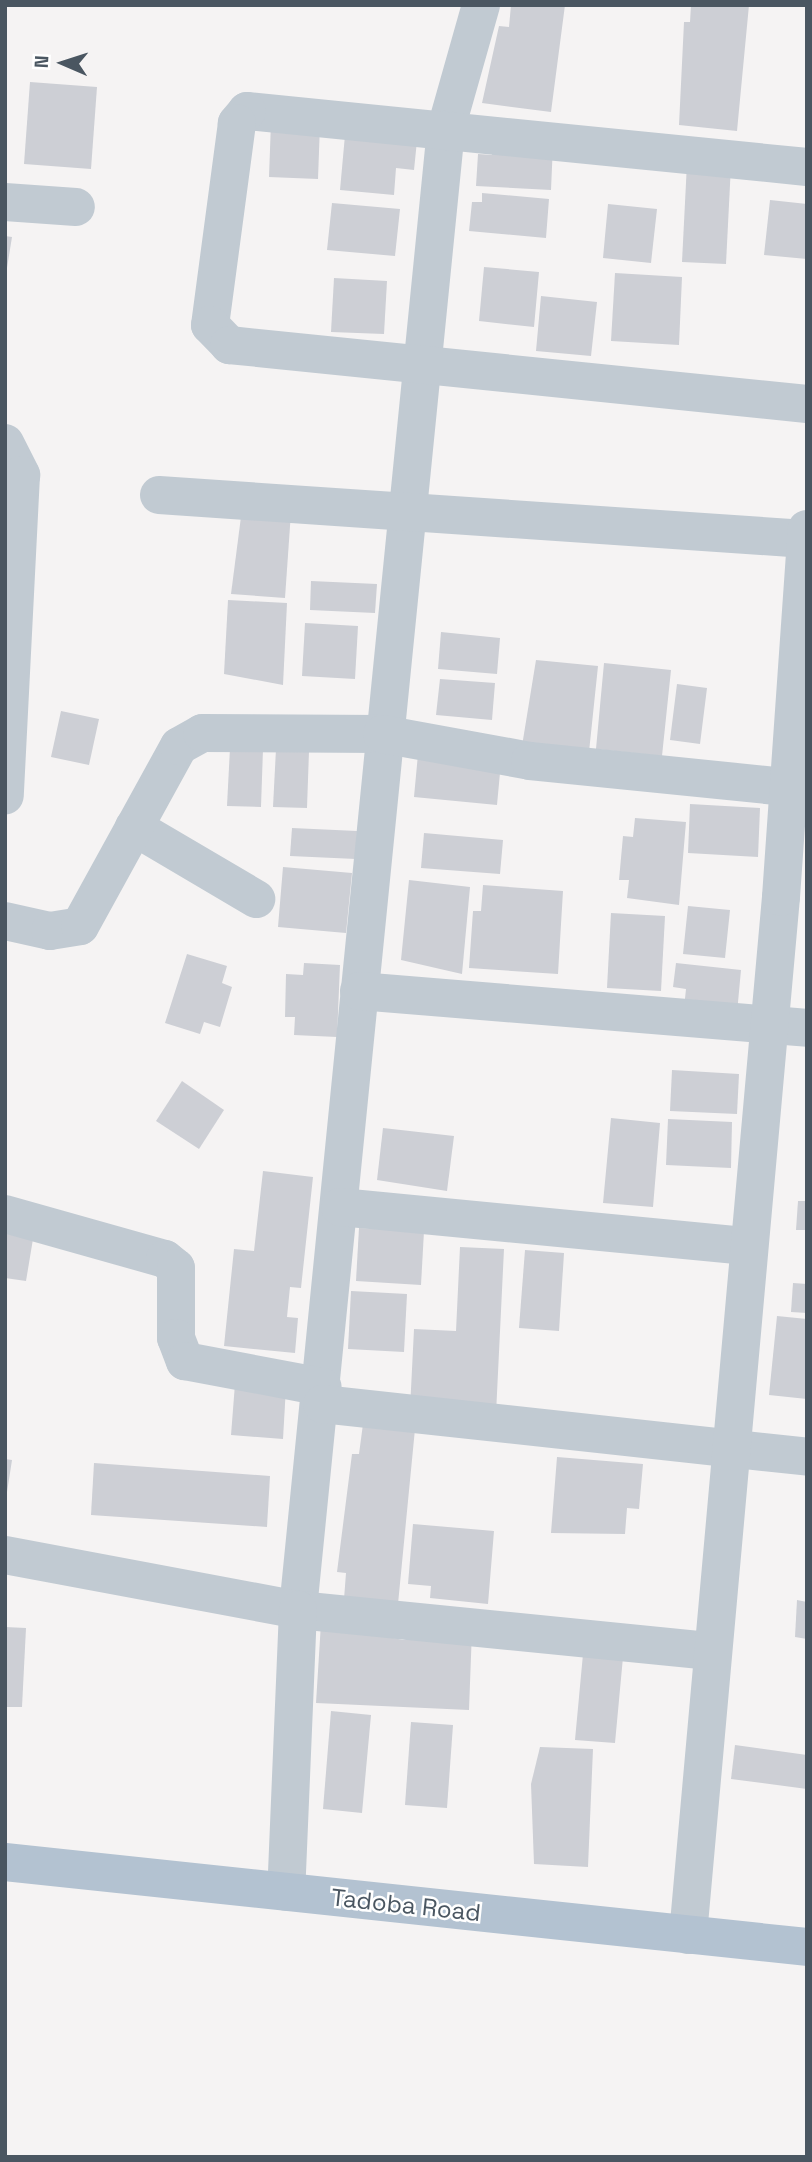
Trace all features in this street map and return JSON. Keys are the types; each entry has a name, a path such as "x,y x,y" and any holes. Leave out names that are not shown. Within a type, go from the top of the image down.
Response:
{"main road":[{"name":"Tadoba Road","path":"5,1862 807,1947"}],"street":[{"path":"286,1892 298,1610 323,1396 382,734 405,509 446,129 481,5"},
{"path":"807,167 255,108 241,115 211,325 229,345 807,404"},
{"path":"5,202 76,207"},
{"path":"5,443 21,475 7,776"},
{"path":"159,495 405,509 806,539"},
{"path":"688,1935 728,1448 769,1024 794,899 788,787 800,702 807,529"},
{"path":"5,920 50,931 80,926 179,746 202,733 382,734 530,761 788,787"},
{"path":"134,827 256,899"},
{"path":"359,991 807,1028"},
{"path":"340,1207 747,1246"},
{"path":"5,1214 165,1259 176,1268 176,1338 185,1361 323,1396 807,1457"},
{"path":"5,1555 298,1610 711,1651"}],"building":[{"path":"511,5 565,5 551,112 482,103 499,26 509,27"},
{"path":"691,5 749,5 737,131 679,125 684,22 690,22"},
{"path":"30,82 97,87 91,169 24,164"},
{"path":"271,122 320,124 318,179 269,177"},
{"path":"418,131 414,170 396,168 394,195 340,190 345,135"},
{"path":"492,141 553,144 551,190 476,186 478,154 492,155"},
{"path":"687,163 731,165 726,264 682,262"},
{"path":"482,193 549,199 546,238 469,231 472,202 482,202"},
{"path":"770,200 807,204 807,259 764,255"},
{"path":"332,203 400,209 395,256 327,250"},
{"path":"608,204 657,209 651,263 603,258"},
{"path":"5,236 12,237 7,268 5,268"},
{"path":"484,267 539,272 534,327 479,321"},
{"path":"615,273 682,277 679,345 611,341"},
{"path":"334,278 387,281 384,334 331,332"},
{"path":"541,296 597,302 591,356 536,351"},
{"path":"242,509 291,512 285,598 231,594"},
{"path":"311,581 377,584 375,613 310,610"},
{"path":"228,600 287,603 283,685 224,674"},
{"path":"305,623 358,626 355,679 302,676"},
{"path":"441,632 500,638 497,674 438,669"},
{"path":"536,660 598,666 589,752 522,746"},
{"path":"604,663 671,670 662,756 596,749"},
{"path":"440,679 495,683 492,720 436,715"},
{"path":"677,684 707,688 700,744 670,740"},
{"path":"61,711 99,719 89,765 51,757"},
{"path":"230,748 263,749 261,807 227,806"},
{"path":"276,749 309,751 307,808 273,807"},
{"path":"418,754 501,762 497,805 414,797"},
{"path":"690,804 760,808 758,857 688,853"},
{"path":"635,818 686,822 679,905 627,898 629,880 619,880 623,836 633,837"},
{"path":"292,828 357,831 356,859 290,856"},
{"path":"424,833 503,840 500,874 421,868"},
{"path":"283,867 352,873 346,933 278,927"},
{"path":"409,880 470,887 462,974 401,960"},
{"path":"483,885 563,891 558,974 469,968 473,911 481,911"},
{"path":"688,906 730,910 725,958 683,954"},
{"path":"611,913 665,916 661,991 607,988"},
{"path":"187,954 227,966 222,983 232,987 220,1027 204,1022 200,1034 165,1023"},
{"path":"304,963 340,965 337,1037 294,1035 295,1017 285,1017 286,974 303,975"},
{"path":"676,963 741,970 737,1013 684,1008 686,989 673,987"},
{"path":"672,1070 739,1074 737,1114 670,1111"},
{"path":"182,1081 224,1110 199,1149 156,1121"},
{"path":"611,1118 660,1123 653,1207 603,1203"},
{"path":"668,1119 732,1122 731,1168 666,1165"},
{"path":"383,1128 454,1136 447,1191 377,1180"},
{"path":"263,1171 313,1177 301,1288 290,1287 287,1317 298,1318 295,1353 224,1346 234,1249 254,1251"},
{"path":"798,1201 807,1201 807,1230 796,1230"},
{"path":"5,1228 34,1233 26,1281 5,1278"},
{"path":"359,1228 424,1231 421,1285 356,1281"},
{"path":"460,1247 504,1249 496,1414 410,1409 414,1329 456,1331"},
{"path":"525,1250 564,1253 559,1331 519,1328"},
{"path":"793,1283 807,1284 807,1313 791,1312"},
{"path":"351,1291 407,1294 404,1352 348,1349"},
{"path":"777,1316 807,1319 807,1399 769,1395"},
{"path":"235,1384 286,1387 283,1439 231,1435"},
{"path":"363,1424 415,1429 398,1604 344,1599 346,1573 337,1572 352,1454 359,1454"},
{"path":"557,1457 643,1464 639,1509 627,1508 625,1534 551,1533"},
{"path":"5,1459 12,1460 7,1492 5,1492"},
{"path":"94,1463 270,1476 267,1527 91,1515"},
{"path":"413,1524 494,1531 488,1604 430,1598 431,1586 408,1584"},
{"path":"797,1600 807,1602 807,1639 795,1637"},
{"path":"321,1623 403,1640 472,1630 469,1710 316,1703"},
{"path":"5,1627 26,1628 22,1707 5,1707"},
{"path":"583,1654 623,1657 615,1743 575,1740"},
{"path":"331,1711 371,1715 362,1813 323,1809"},
{"path":"411,1722 453,1725 447,1808 405,1805"},
{"path":"735,1745 807,1755 807,1789 731,1779"},
{"path":"540,1747 593,1749 588,1867 534,1864 531,1784"}]}
